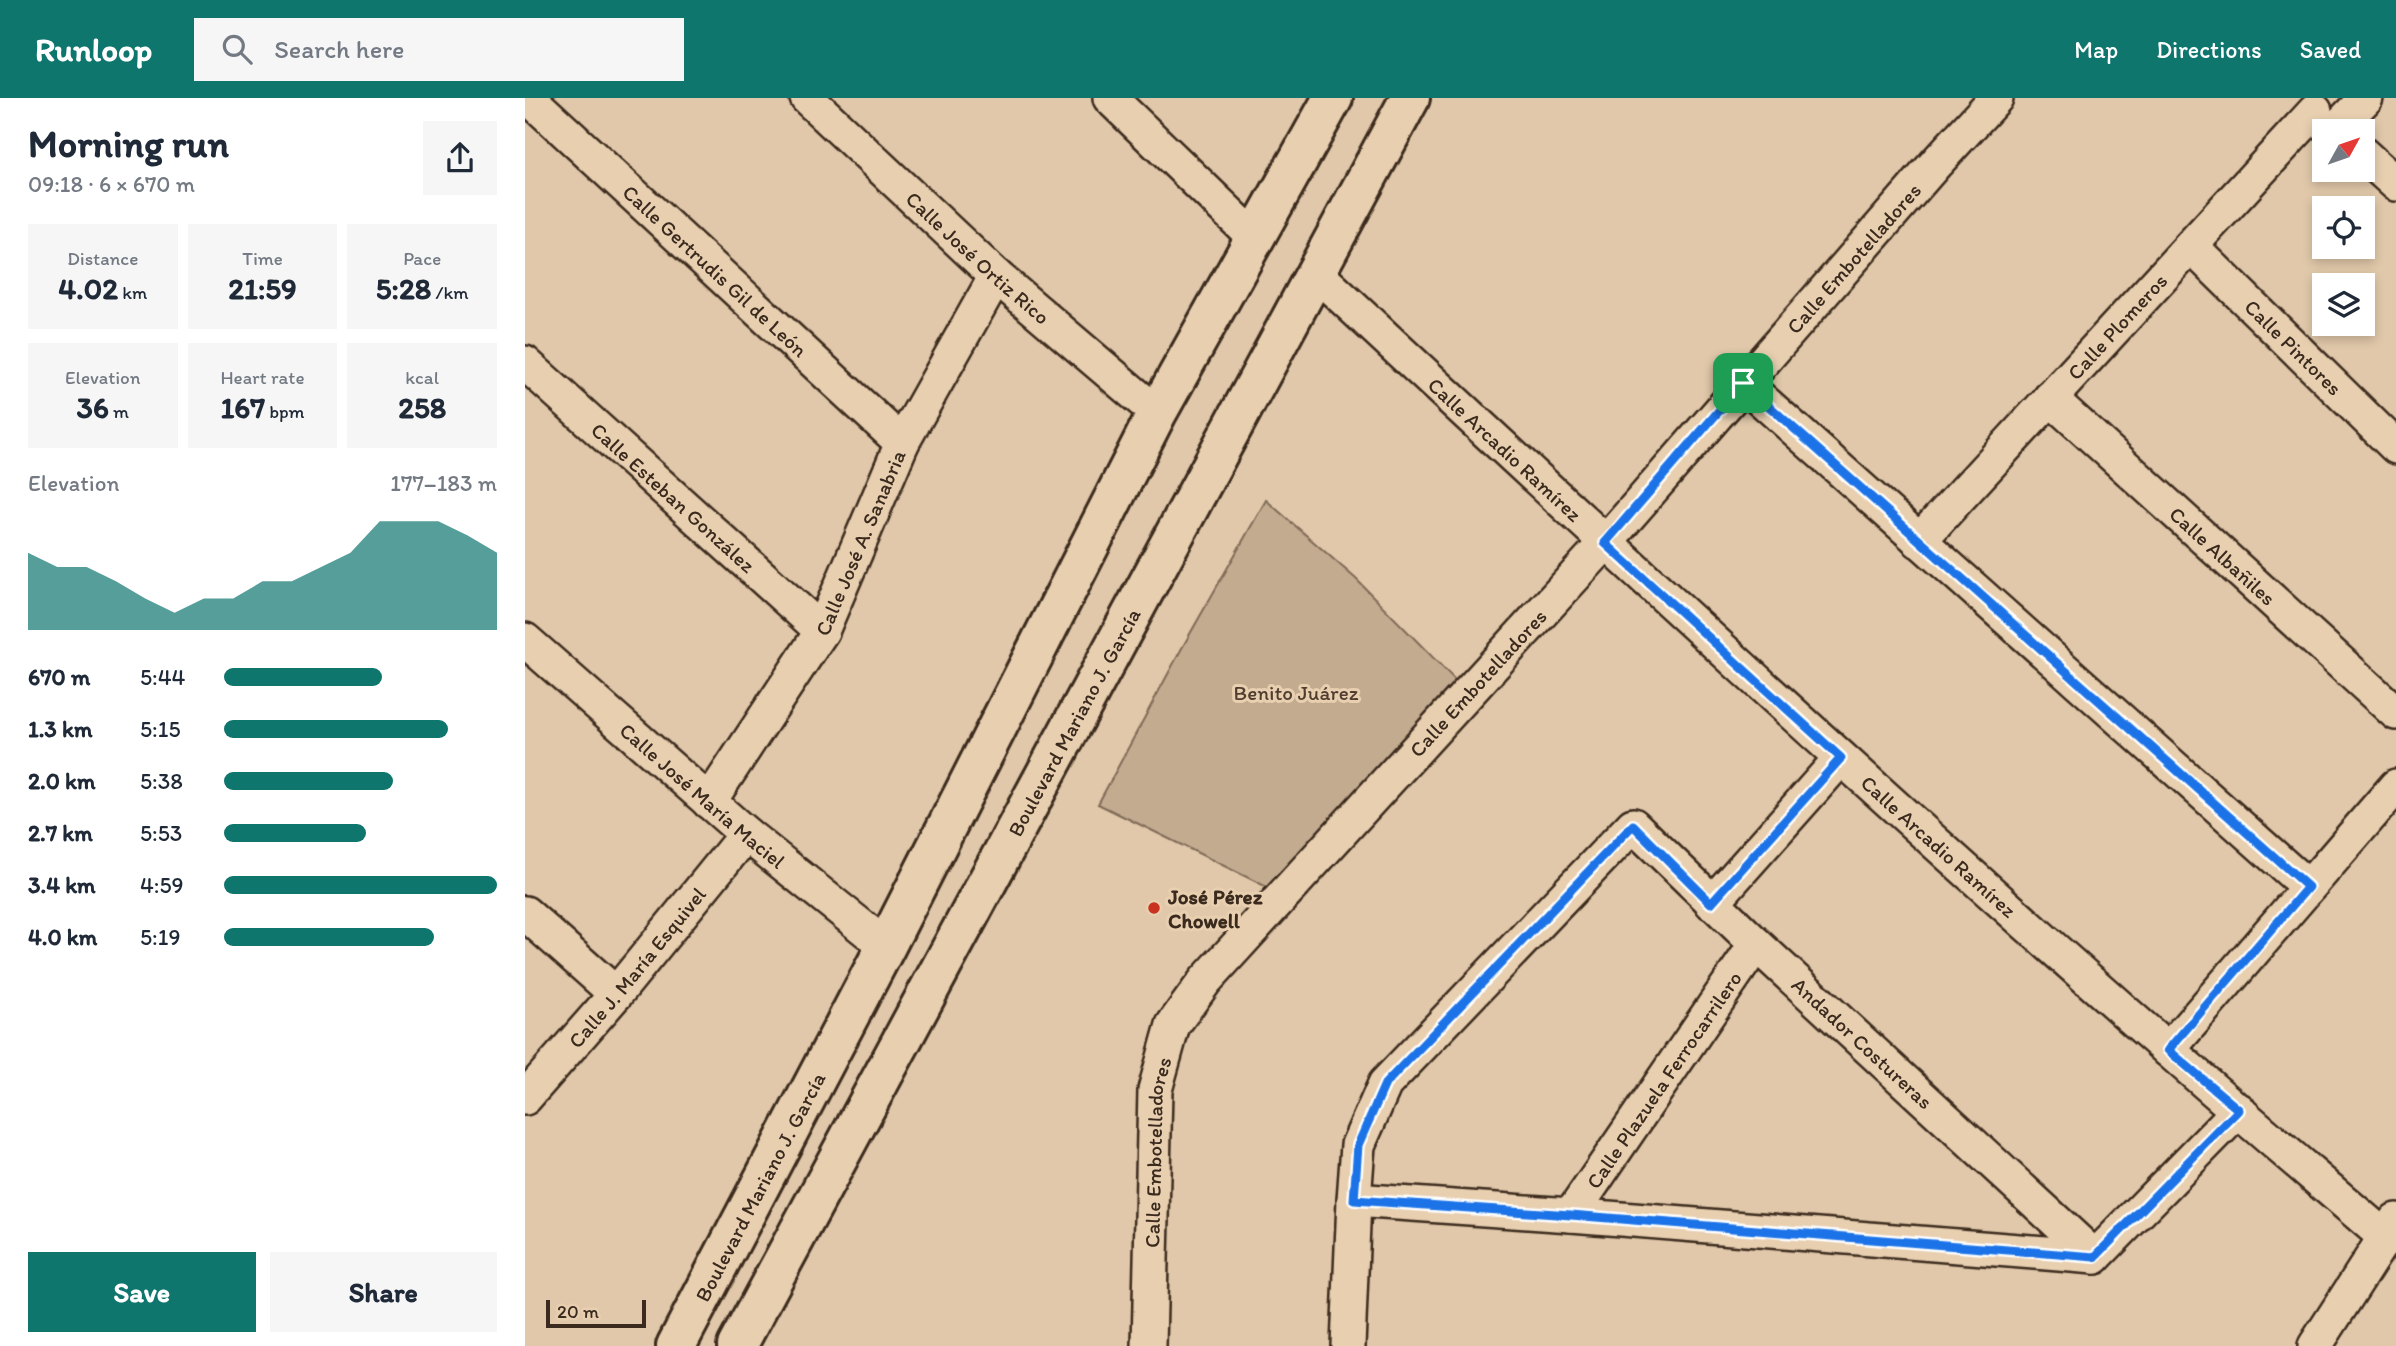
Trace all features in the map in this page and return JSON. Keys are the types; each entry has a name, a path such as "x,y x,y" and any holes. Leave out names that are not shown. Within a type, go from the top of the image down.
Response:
{"main road":[{"name":"Boulevard Mariano J. García","path":"676,1346 886,946 1157,413 1332,98"},
{"name":"Boulevard Mariano J. García","path":"737,1346 1410,98"}],"street":[{"name":"Calle Gertrudis Gil de León","path":"529,98 902,443"},
{"name":"Calle José Ortiz Rico","path":"807,98 996,276 1157,413"},
{"path":"1110,98 1255,238"},
{"name":"Calle Embotelladores","path":"1149,1346 1155,1090 1173,1025 1205,981 1605,543 1996,98"},
{"name":"Calle Plomeros","path":"1919,541 2191,246 2322,118 2366,98"},
{"path":"2375,165 2396,184"},
{"name":"Calle Pintores","path":"2191,246 2396,447"},
{"name":"Calle Arcadio Ramírez","path":"1317,274 1605,543 2168,1050 2239,1110 2390,1229"},
{"name":"Calle José A. Sanabria","path":"709,802 822,631 902,443 996,276"},
{"name":"Calle Esteban González","path":"525,363 822,631"},
{"path":"1743,383 2308,887"},
{"name":"Calle Albañiles","path":"2049,398 2396,713"},
{"name":"Calle José María Maciel","path":"525,640 746,834 886,946"},
{"path":"1711,903 1841,758"},
{"path":"2168,1050 2396,786"},
{"name":"Andador Costureras","path":"1354,1200 1358,1145 1385,1084 1633,825 1711,903 2095,1257"},
{"name":"Calle J. María Esquivel","path":"525,1098 616,995 746,834"},
{"path":"525,913 616,995"},
{"name":"Calle Plazuela Ferrocarrilero","path":"1571,1215 1756,944"},
{"path":"1348,1346 1354,1200 2095,1257 2239,1110"},
{"path":"2315,1346 2390,1229"}],"green space":[{"name":"Benito Juárez","path":"1266,500 1356,579 1459,684 1275,891 1098,804"}],"place":[{"name":"José Pérez Chowell","path":"1154,908"}],"route":[{"path":"1743,383 2308,887 2168,1050 2239,1110 2095,1257 1354,1200 1358,1145 1385,1084 1633,825 1711,903 1841,758 1605,543 1743,383"}]}
